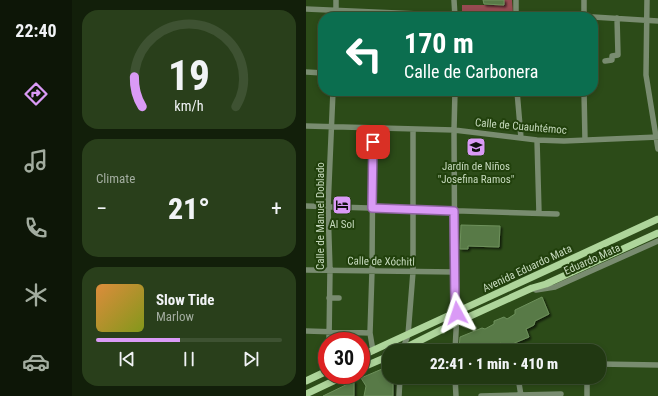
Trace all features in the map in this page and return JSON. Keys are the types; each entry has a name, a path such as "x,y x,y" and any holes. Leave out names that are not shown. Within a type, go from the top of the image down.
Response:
{"main road":[{"name":"Avenida Eduardo Mata","path":"370,352 658,220"},
{"name":"Avenida Eduardo Mata","path":"414,344 455,323 532,288 546,284 658,233"},
{"path":"546,284 543,278 544,275 563,266 568,261"},
{"path":"370,364 382,359"},
{"path":"306,381 318,375"},
{"path":"306,394 327,384"}],"street":[{"path":"336,0 336,12"},
{"path":"454,0 455,12"},
{"path":"516,0 516,12"},
{"path":"583,12 584,0"},
{"path":"647,0 646,75 658,137 658,149"},
{"path":"306,9 324,12"},
{"path":"598,17 658,21"},
{"path":"605,62 612,60 612,56 618,55 617,18"},
{"path":"306,72 318,73"},
{"name":"Calle de Manuel Doblado","path":"329,332 330,270 328,207 333,96"},
{"path":"455,96 454,211 455,307 457,313 455,323 455,344"},
{"path":"517,96 521,138"},
{"path":"584,96 585,140"},
{"name":"Calle de Cuauhtémoc","path":"306,126 454,130 537,140 564,141 658,137"},
{"path":"373,128 370,333 373,351"},
{"path":"404,344 408,335 413,272 413,129"},
{"path":"537,140 539,213"},
{"path":"306,206 557,214"},
{"name":"Eduardo Mata","path":"532,288 536,290 555,287 658,241"},
{"name":"Calle de Xóchitl","path":"306,270 455,272"},
{"path":"330,298 339,298"},
{"path":"306,331 329,332"},
{"path":"606,364 658,364"},
{"path":"399,396 400,384"},
{"path":"455,384 456,396"},
{"path":"519,384 521,396"},
{"path":"587,384 588,396"},
{"path":"481,396 561,394"}],"shaded area":[{"path":"504,0 512,0 513,12 462,12 462,5 504,5"}],"building":[{"path":"483,0 504,0 504,5 484,4"},
{"path":"461,225 500,226 499,247 468,246 468,249 460,249"},
{"path":"542,297 549,314 535,321 534,325 526,329 529,337 512,344 459,344 460,337 482,328 485,329 494,324 494,321 504,317 507,319 515,314 515,310"},
{"path":"382,369 382,384 393,384 393,396 364,396 366,386 365,384 370,384 370,374"},
{"path":"348,384 354,384 354,396 323,396"}],"place":[{"name":"Jardín de Niños \"Josefina Ramos\"","path":"476,147"},
{"name":"Al Sol","path":"342,205"}],"route":[{"path":"373,142 372,208 454,211 455,307 457,313"}]}
